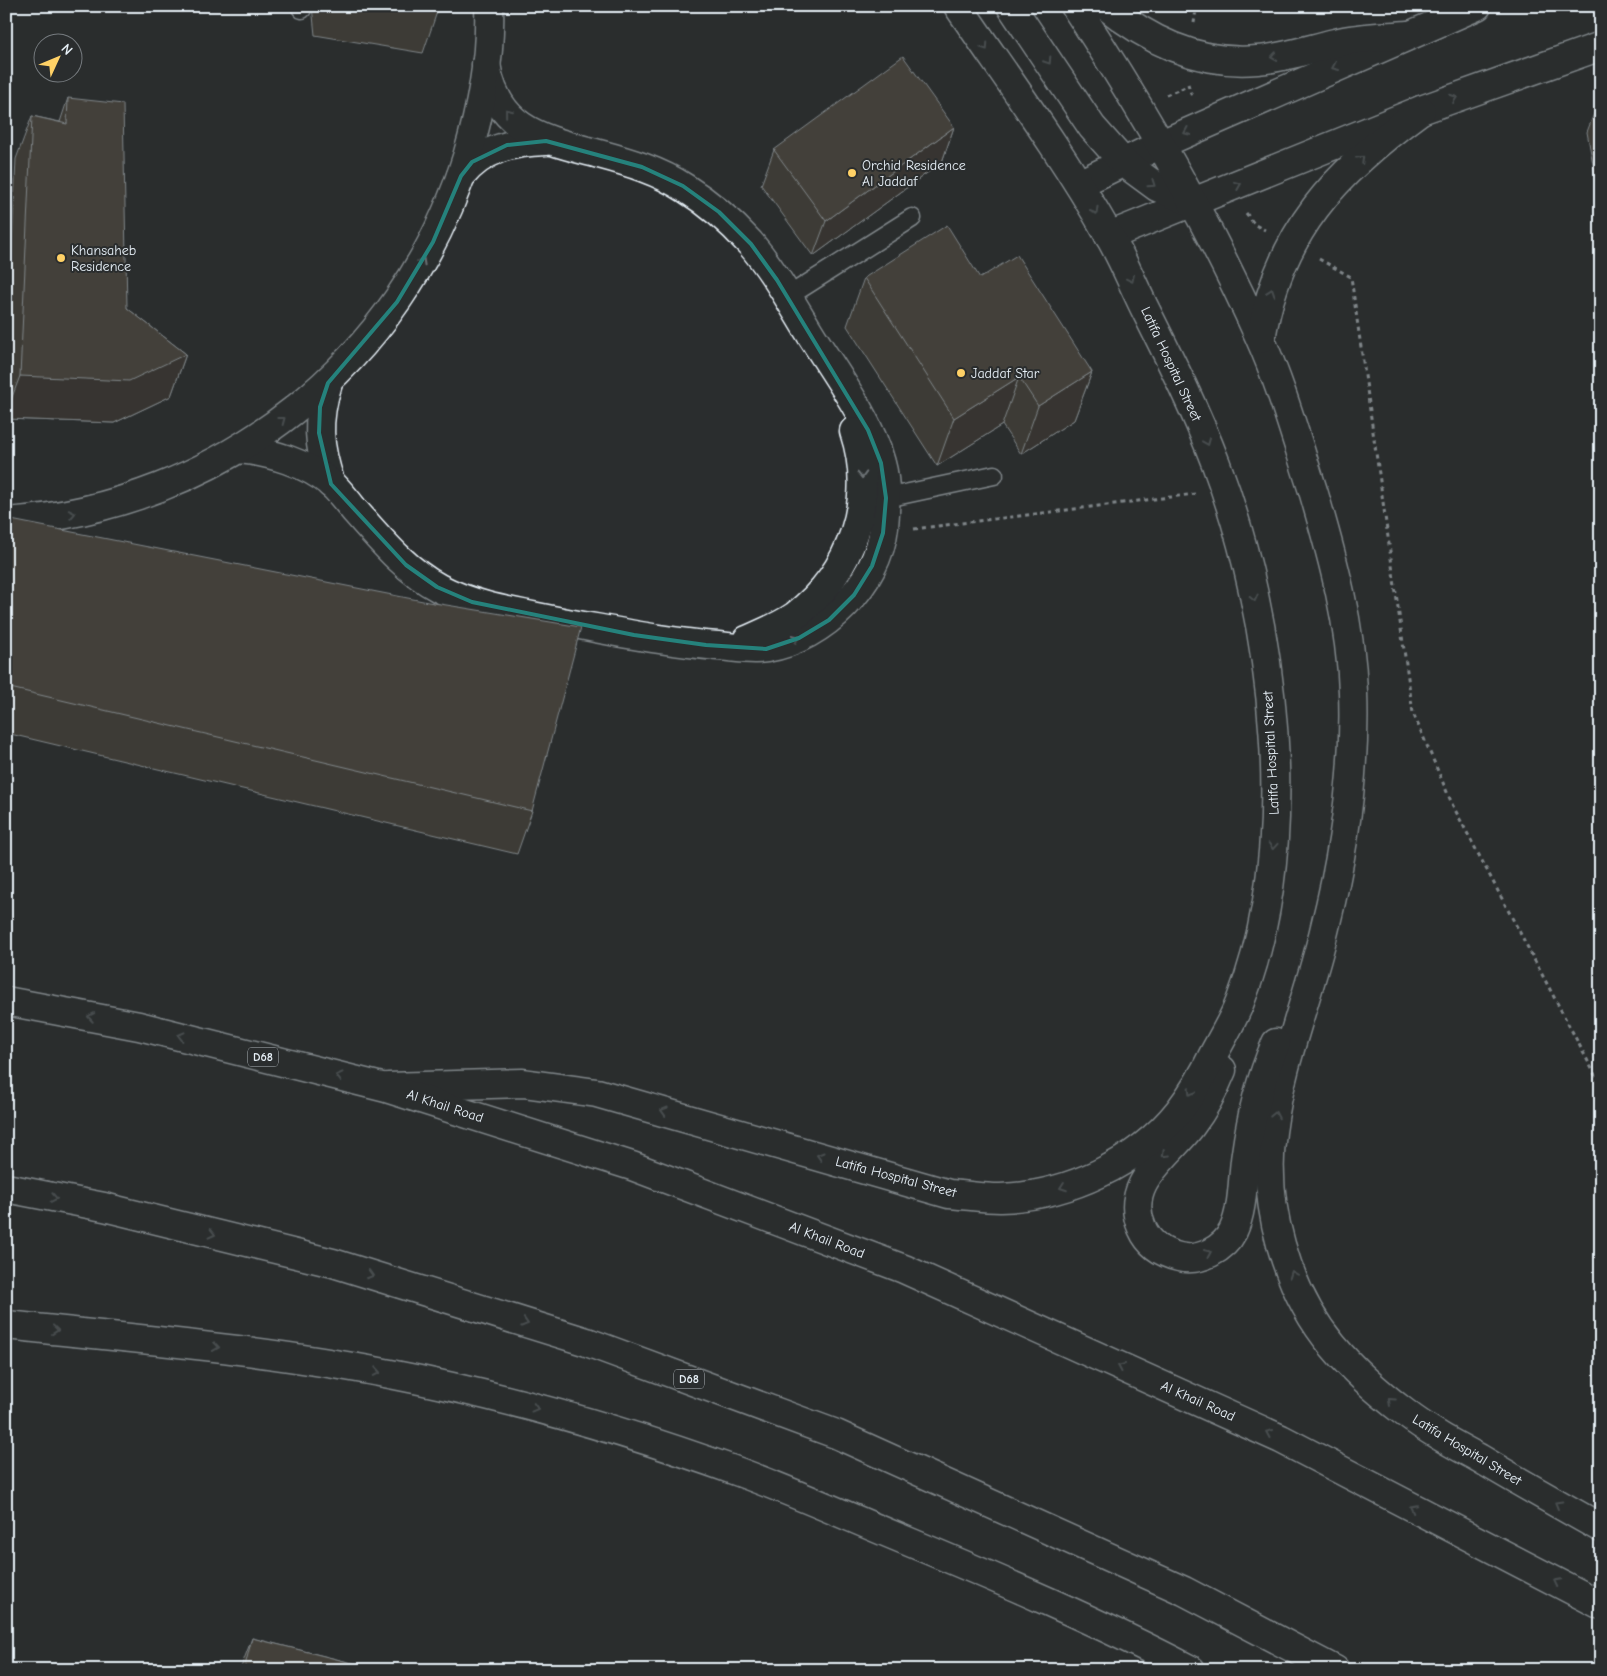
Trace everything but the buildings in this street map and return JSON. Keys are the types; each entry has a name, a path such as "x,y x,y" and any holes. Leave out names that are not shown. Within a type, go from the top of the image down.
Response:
{"main road":[{"path":"14,518 74,513 118,503 201,470 270,429 328,382 352,357 397,302 433,242 460,176 481,102 486,64 489,6"},
{"name":"Latifa Hospital Street","path":"386,1088 523,1083 597,1092 949,1194 1000,1198 1050,1191 1098,1174 1141,1147 1178,1112 1206,1069 1240,1004 1256,950 1271,866 1275,772 1270,694 1258,617 1240,541 1224,490 1187,393 1110,236 1079,184 958,6"},
{"path":"1011,6 1092,127 1123,162 1157,188 1193,203"},
{"name":"Latifa Hospital Street","path":"1075,6 1103,49 1193,203 1261,339 1293,428 1321,519 1345,610 1353,691 1352,773 1342,853 1324,932 1300,1010 1271,1134 1271,1197 1282,1247 1302,1299 1332,1345 1400,1410 1432,1432 1601,1528"},
{"path":"1106,6 1125,22 1165,46 1210,58 1256,60 1302,53 1337,42 1408,35"},
{"path":"1079,184 1159,145 1477,6"},
{"path":"1110,236 1421,110 1601,46"},
{"path":"239,449 263,452 286,460 331,484 406,565 438,587 472,602 634,635 732,647 766,649 799,638 829,620 854,596 872,566 884,533 886,498 881,463 872,438 837,377 751,244 719,212 682,186 642,167 546,141 528,131 508,112 489,83 486,64"},
{"path":"1261,339 1266,304 1279,268 1291,243 1318,204 1342,177 1393,131 1421,110"},
{"path":"460,176 472,162 489,152 507,145 546,141"},
{"path":"732,647 794,617 820,594 840,567 854,537 862,504 863,470 856,437 837,377"},
{"path":"328,382 320,407 319,433 323,459 331,484"},
{"name":"Al Khail Road","path":"6,1001 139,1026 386,1088 632,1166 904,1269 1281,1439 1601,1605"},
{"path":"1240,1004 1226,1061 1205,1107 1180,1140 1154,1166 1139,1191 1137,1206 1139,1220 1145,1234 1154,1246 1167,1254 1182,1258 1197,1257 1211,1253 1223,1244 1232,1232 1238,1218 1246,1150 1266,1069 1286,1026 1300,1010"},
{"name":"D68","path":"6,1188 104,1207 333,1263 588,1342 836,1434 1184,1591 1335,1670"},
{"path":"6,1325 204,1345 298,1358 400,1376 570,1417 730,1469 822,1505 1065,1609 1191,1670"}],"lane":[{"path":"787,297 912,218"},
{"path":"886,498 994,475"}],"path":[{"path":"1191,6 1196,10 1189,52 1188,86 1202,126"},
{"path":"1228,189 1254,225 1291,243 1351,277 1413,713 1453,806 1601,1086"},
{"path":"884,533 1224,490"}],"highlighted area":[{"path":"546,141 642,167 683,186 719,212 751,244 777,280 868,430 881,463 886,498 883,533 872,566 854,595 829,620 799,638 766,649 706,645 634,635 472,602 437,587 406,565 331,484 319,433 320,407 328,383 397,302 433,242 461,176 472,162 507,145"}],"place":[{"name":"Orchid Residence Al Jaddaf","path":"852,173"},
{"name":"Khansaheb Residence","path":"61,258"},
{"name":"Jaddaf Star","path":"961,373"}]}
